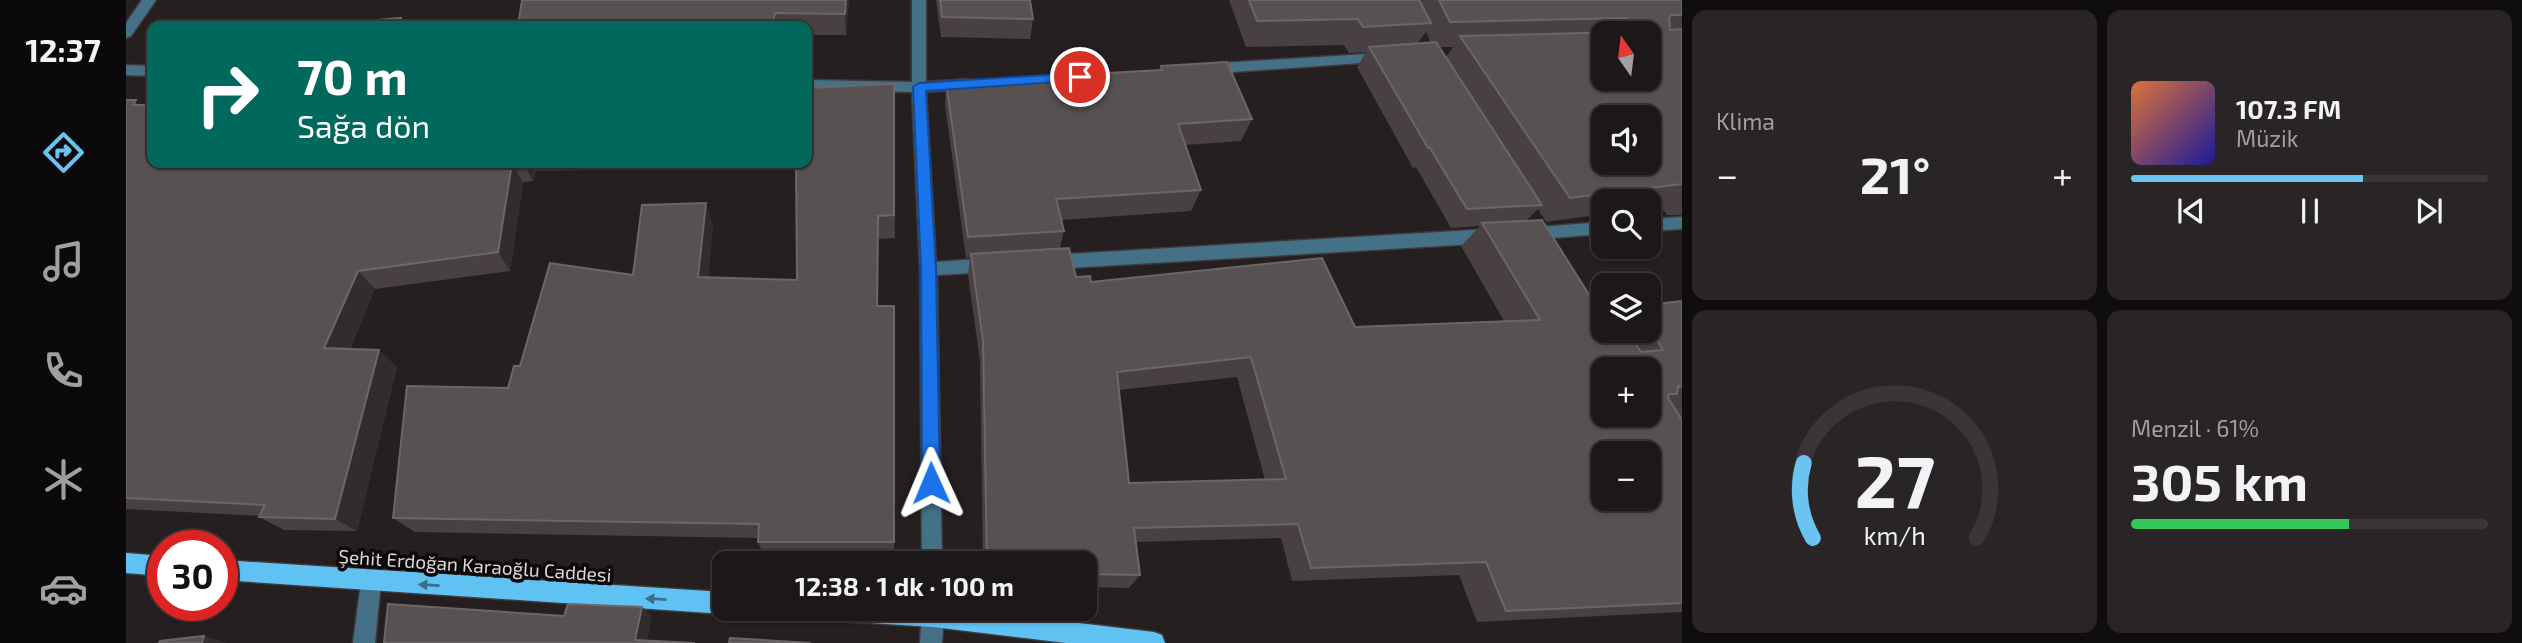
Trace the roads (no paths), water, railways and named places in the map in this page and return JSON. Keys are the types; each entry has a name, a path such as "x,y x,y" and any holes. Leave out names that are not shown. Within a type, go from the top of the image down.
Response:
{"main road":[{"path":"126,563 147,565"},
{"name":"Şehit Erdoğan Karaoğlu Caddesi","path":"238,571 712,602"},
{"path":"997,621 1154,643"}],"street":[{"path":"126,33 149,0"},
{"path":"919,0 919,87 928,269 932,551"},
{"path":"1194,70 1401,57"},
{"path":"126,70 147,71"},
{"path":"812,85 919,87 988,83"},
{"path":"1661,224 1682,223"},
{"path":"1040,262 1591,229"},
{"path":"928,269 1012,264"},
{"path":"364,643 371,582"},
{"path":"931,643 932,621"}]}
